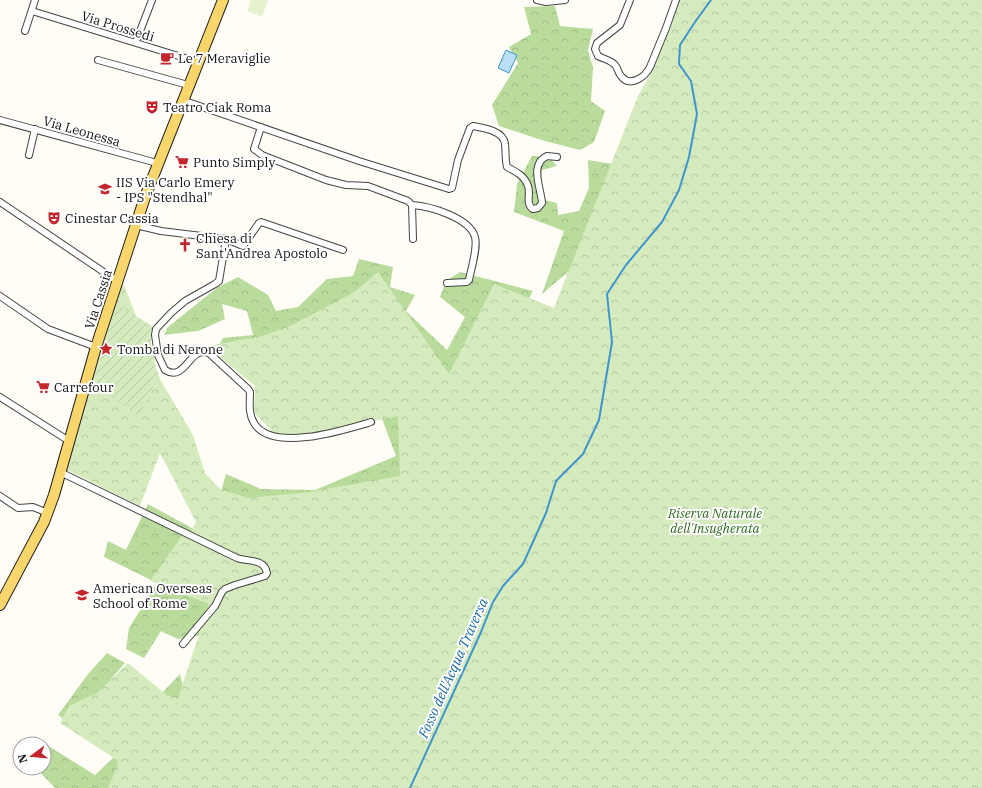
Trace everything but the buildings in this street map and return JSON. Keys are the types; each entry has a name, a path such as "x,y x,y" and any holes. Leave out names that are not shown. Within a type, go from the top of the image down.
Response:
{"main road":[{"name":"Via Cassia","path":"1,601 48,513 96,347 157,164 223,0"}],"street":[{"path":"26,31 35,0"},
{"path":"136,39 152,0"},
{"path":"538,0 546,2 565,0"},
{"path":"630,0 620,26 597,43 595,49 598,56 614,64 624,79 631,81 642,78 650,68 676,0"},
{"name":"Via Prossedi","path":"32,11 198,62"},
{"path":"98,60 188,85"},
{"path":"182,100 449,189 452,188 458,160 470,128 473,126 490,129 502,137 505,142 507,167 519,173 526,180 528,186 528,203 533,209 538,208 542,203 537,178 540,160 547,156 557,157"},
{"name":"Via Leonessa","path":"0,120 157,164"},
{"path":"261,127 254,149 262,155 326,180 346,185 368,186 408,200 412,206 413,238"},
{"path":"29,155 35,129"},
{"path":"0,202 118,281"},
{"path":"412,206 422,206 460,219 471,229 475,238 475,247 469,280 466,282 447,283"},
{"path":"136,226 226,240 242,246 259,222 261,222 343,250"},
{"path":"226,240 220,280 184,301 171,312 156,329 155,336 158,355 164,368 171,372 179,372 195,354 204,352 209,353 250,392 250,411 252,419 258,429 269,435 299,438 338,431 371,422"},
{"path":"0,296 48,329 96,347"},
{"path":"0,396 69,442"},
{"path":"60,472 237,558 259,562 265,568 267,573 265,576 234,585 222,592 215,606 197,628 186,638 183,644"},
{"path":"0,496 18,508 33,506 48,513"}],"green space":[{"path":"251,0 268,0 262,17 247,11"},
{"name":"Riserva Naturale dell'Insugherata","path":"679,0 982,0 982,788 108,788 118,765 117,760 60,723 69,706 97,693 128,663 168,696 178,698 209,604 150,581 184,533 189,535 196,522 160,453 140,506 67,470 122,280 161,381 193,435 205,473 220,489 248,498 309,492 400,476 398,416 304,435 274,433 254,413 255,386 207,346 263,336 292,325 353,293 378,272 449,374 494,284 554,308 638,96 650,75"},
{"path":"555,6 560,26 593,29 588,50 593,68 591,101 605,111 594,142 580,150 545,141 499,126 492,105 518,63 509,47 531,34 524,7"},
{"path":"532,156 549,157 557,166 542,170 540,199 557,203 558,215 579,211 589,188 588,160 613,164 604,262 568,272 542,294 564,231 514,212 517,184"},
{"path":"359,259 393,267 390,287 415,295 406,311 447,350 465,317 440,297 446,281 460,272 533,291 477,398 219,345 223,338 253,335 247,311 222,304 225,319 198,331 164,335 168,327 218,287 238,277 268,295 276,311 298,307 327,279 353,276"},
{"path":"117,304 152,326 151,343 156,374 152,391 138,416 93,385"},
{"path":"399,402 474,478 230,588 198,636 178,639 161,631 144,658 126,649 129,628 157,583 104,557 108,541 126,550 148,504 208,537 226,474 261,489 315,490 396,456 381,416"},
{"path":"107,653 125,663 111,679 112,710 160,695 180,674 188,707 297,788 55,788 44,776 52,776 52,748 95,775 115,756 58,715 88,674"}],"water":[{"path":"506,50 517,55 509,73 498,68"}],"waterway":[{"name":"Fosso dell'Acqua Traversa","path":"410,788 481,632 493,602 503,586 523,564 546,513 556,481 583,454 599,420 612,342 607,294 626,265 662,222 679,190 689,157 697,114 691,81 679,64 680,45 711,0"}],"place":[{"name":"Le 7 Meraviglie","path":"167,58"},
{"name":"Teatro Ciak Roma","path":"152,107"},
{"name":"Punto Simply","path":"182,162"},
{"name":"IIS Via Carlo Emery - IPS \"Stendhal\"","path":"105,189"},
{"name":"Cinestar Cassia","path":"54,218"},
{"name":"Chiesa di Sant'Andrea Apostolo","path":"185,245"},
{"name":"Tomba di Nerone","path":"106,349"},
{"name":"Carrefour","path":"43,387"},
{"name":"American Overseas School of Rome","path":"82,595"}]}
